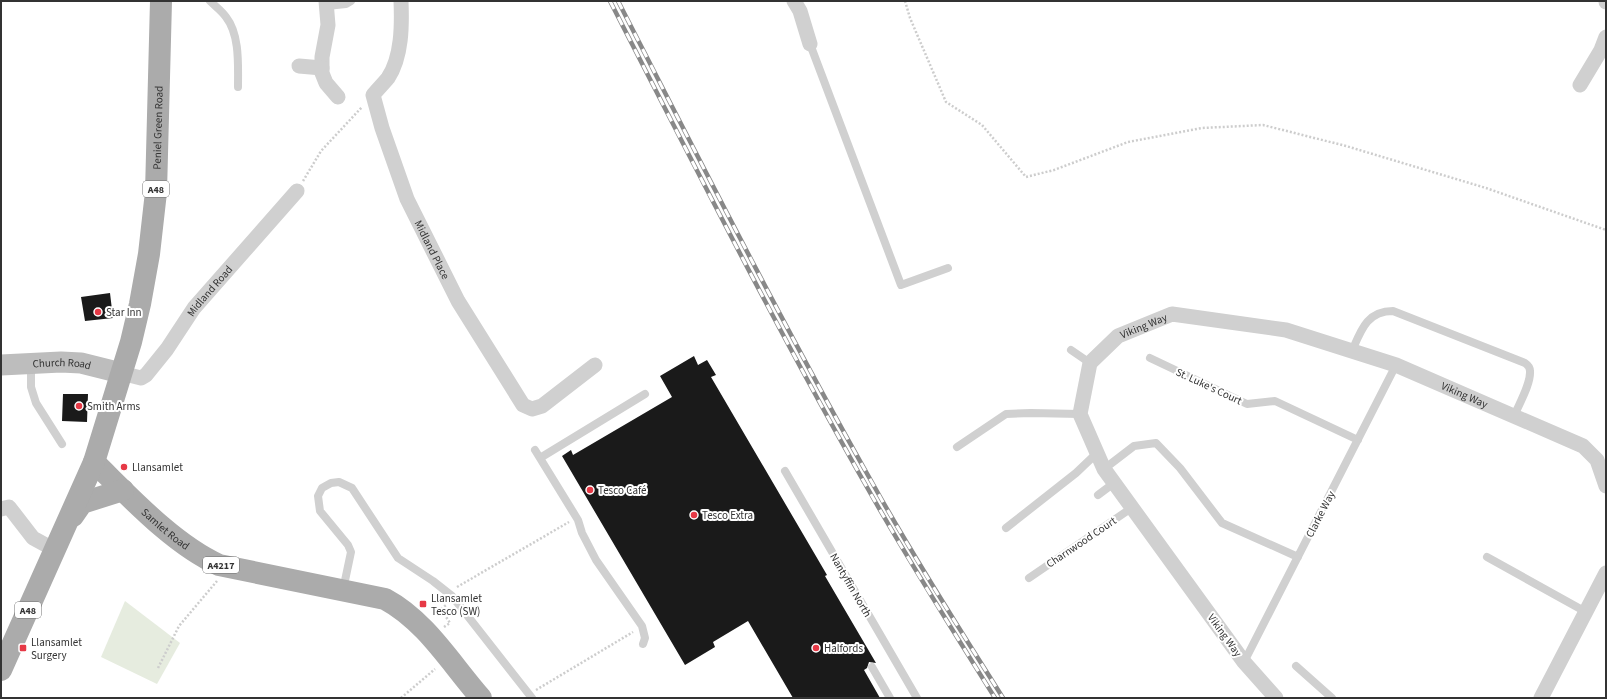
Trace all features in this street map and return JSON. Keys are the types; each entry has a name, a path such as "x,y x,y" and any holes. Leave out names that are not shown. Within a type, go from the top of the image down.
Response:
{"main road":[{"name":"Peniel Green Road","path":"94,462 131,342 140,304 149,254 155,200 161,1"},
{"name":"Samlet Road","path":"94,462 140,507 203,558 219,565 385,599 400,607 428,634 481,698"},
{"name":"A48","path":"1,670 94,462"},
{"path":"66,525 82,503 123,490"}],"street":[{"path":"373,95 389,77 397,56 402,29 401,1"},
{"path":"794,1 800,11 810,44"},
{"path":"327,4 328,25 322,73 326,83 338,97"},
{"path":"1580,85 1601,50 1606,36"},
{"path":"299,66 322,68"},
{"name":"Midland Place","path":"373,95 382,128 407,199 458,301 523,405 532,409 542,406 595,365"},
{"name":"Midland Road","path":"121,373 141,378 146,376 194,308 297,191"},
{"name":"Viking Way","path":"1090,363 1118,336 1172,314 1286,330 1396,365 1583,446 1597,460 1606,486"},
{"name":"Church Road","path":"1,365 61,362 81,363 121,373"},
{"path":"1080,414 1090,363"},
{"name":"Viking Way","path":"1080,414 1104,469 1244,662 1276,698"},
{"path":"1,509 9,507 33,538 55,550"},
{"path":"1541,698 1606,573"}],"lane":[{"path":"210,1 227,17 234,36 238,54 238,87"},
{"path":"327,4 346,4 351,1"},
{"path":"810,44 901,285 948,268"},
{"path":"1352,351 1361,330 1370,318 1383,311 1393,311 1525,363 1531,371 1527,386 1514,416"},
{"path":"1071,350 1090,363"},
{"name":"St. Luke's Court","path":"1150,358 1247,404 1275,401 1358,440"},
{"path":"31,364 31,387 36,403 62,444"},
{"name":"Clarke Way","path":"1244,662 1396,365"},
{"path":"540,458 644,394"},
{"path":"957,446 1006,414 1080,414"},
{"path":"1104,469 1134,446 1156,443 1180,468 1222,523 1298,557"},
{"path":"535,450 578,520 582,533 596,560 642,626 645,638 643,644"},
{"path":"1006,528 1076,473 1097,453"},
{"name":"Nantyffin North","path":"784,471 916,698"},
{"path":"343,591 351,552 348,545 320,511 318,504 318,496 322,488 331,483 339,482 352,488 398,558 433,581 452,596 531,697"},
{"path":"1098,495 1114,483"},
{"name":"Charnwood Court","path":"1029,578 1133,507"},
{"path":"1487,557 1586,612"},
{"path":"1296,666 1332,698"},
{"path":"872,667 890,698"}],"path":[{"path":"905,1 910,18 946,102 982,125 1026,177 1054,170 1128,142 1202,128 1263,125 1346,146 1486,188 1606,230"},
{"path":"297,191 321,151 373,95"},
{"path":"440,630 450,623 441,609 449,602 456,588 570,521 578,520"},
{"path":"158,668 179,626 228,567"},
{"path":"531,697 540,687 642,626"},
{"path":"401,698 435,669"}],"shaded area":[{"path":"125,601 180,643 157,684 101,657"}],"building":[{"name":"Star Inn","path":"110,293 113,318 85,321 81,297"},
{"name":"Tesco Extra","path":"694,356 698,365 707,360 716,375 711,377 827,575 825,576 876,663 869,662 867,668 864,670 880,698 793,698 748,621 713,642 715,647 685,665 562,456 571,450 573,455 672,397 660,376"},
{"name":"Smith Arms","path":"63,394 88,394 87,422 62,421"}],"railway":[{"path":"610,1 736,246 834,429 930,594 995,698"},
{"path":"618,1 743,245 889,513 1003,698"}],"place":[{"name":"Star Inn","path":"98,312"},
{"name":"Smith Arms","path":"79,406"},
{"name":"Llansamlet","path":"124,467"},
{"name":"Tesco Café","path":"590,490"},
{"name":"Tesco Extra","path":"694,515"},
{"name":"Llansamlet Tesco (SW)","path":"423,604"},
{"name":"Llansamlet Surgery","path":"23,648"},
{"name":"Halfords","path":"816,648"}]}
